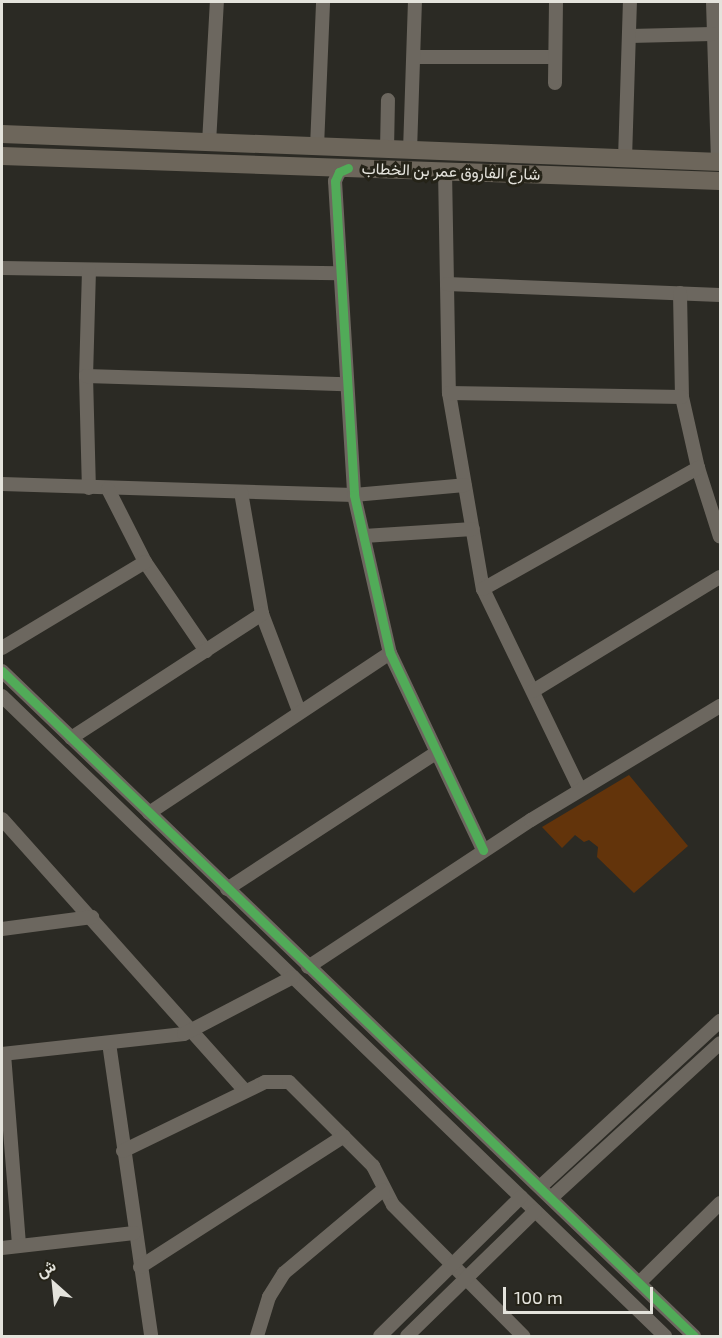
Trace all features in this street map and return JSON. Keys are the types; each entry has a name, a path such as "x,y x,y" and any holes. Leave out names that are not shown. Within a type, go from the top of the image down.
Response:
{"main road":[{"path":"2,134 719,162"},
{"path":"348,168 350,149"},
{"name":"شارع الفاروق عمر بن الخطاب","path":"2,156 720,181"}],"street":[{"path":"208,143 217,2"},
{"path":"317,147 323,2"},
{"path":"410,151 415,2"},
{"path":"555,83 556,2"},
{"path":"625,159 630,2"},
{"path":"712,2 712,34 718,70 719,162"},
{"path":"630,36 712,34"},
{"path":"414,57 555,57"},
{"path":"387,100 387,150"},
{"path":"348,168 339,172 335,181 338,273 354,495 390,653 483,850"},
{"path":"445,170 449,393 483,589 580,790"},
{"path":"2,268 338,273"},
{"path":"89,270 86,376 89,488"},
{"path":"447,284 720,295"},
{"path":"680,293 682,397 698,468 720,537"},
{"path":"86,376 345,384"},
{"path":"449,393 682,397"},
{"path":"483,589 698,468"},
{"path":"2,484 126,490 354,495 465,485"},
{"path":"108,489 145,562 206,651"},
{"path":"120,516 126,490"},
{"path":"241,492 262,614 299,711"},
{"path":"364,536 473,529"},
{"path":"2,648 145,562"},
{"path":"533,691 720,577"},
{"path":"71,738 262,614"},
{"path":"149,813 299,711 390,653"},
{"path":"2,671 694,1336"},
{"path":"2,696 665,1336"},
{"path":"308,967 483,850 720,706"},
{"path":"227,889 436,753"},
{"path":"2,819 194,1031 245,1091"},
{"path":"2,929 92,917"},
{"path":"19,1245 3,1054 194,1031 293,977"},
{"path":"540,1186 720,1022"},
{"path":"109,1042 134,1233 151,1336"},
{"path":"551,1198 720,1044"},
{"path":"123,1151 271,1080 289,1082 376,1170 383,1190 393,1205 523,1336"},
{"path":"414,1092 427,1080"},
{"path":"140,1267 344,1136"},
{"path":"524,1171 557,1171"},
{"path":"258,1336 269,1297 284,1273 383,1190"},
{"path":"380,1336 521,1197"},
{"path":"639,1283 720,1203"},
{"path":"407,1336 535,1211"},
{"path":"2,1248 134,1233"}],"shaded area":[{"path":"629,775 688,846 634,893 597,857 598,847 589,840 584,842 575,835 562,848 542,827"}],"cycle path":[{"path":"348,168 339,172 335,181 354,495 390,653 483,850"},
{"path":"2,671 694,1336"}]}
